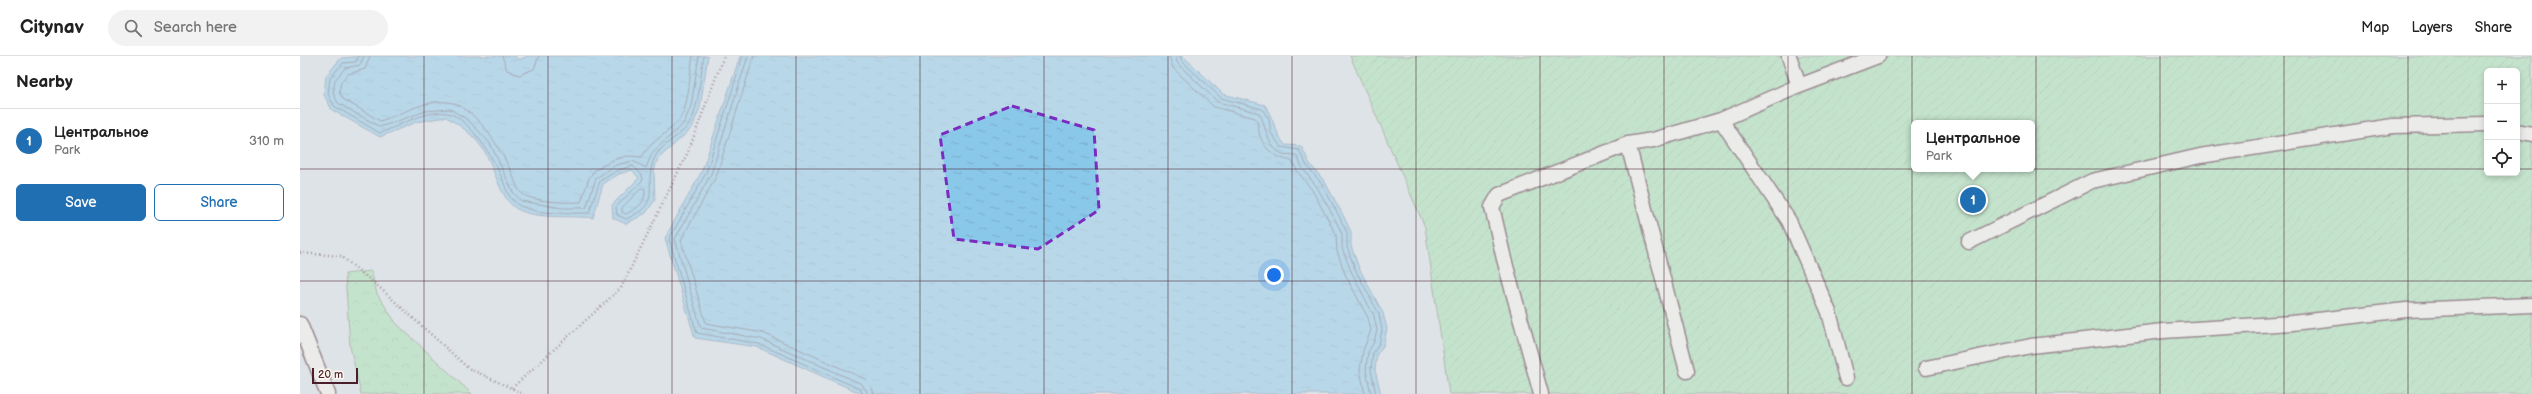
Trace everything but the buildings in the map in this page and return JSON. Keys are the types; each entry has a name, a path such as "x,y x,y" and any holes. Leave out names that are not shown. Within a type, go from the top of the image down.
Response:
{"street":[{"path":"1789,56 1799,86"},
{"path":"1541,394 1504,259 1492,207 1499,195 1628,144 1653,140 1720,120 1799,86 1878,56"},
{"path":"1720,120 1789,221 1829,312 1846,378"},
{"path":"1969,242 2092,181 2169,163 2200,156 2393,126 2484,124"},
{"path":"2520,132 2532,134"},
{"path":"1628,144 1687,371"},
{"path":"1926,368 2031,346 2163,332 2292,323 2406,310 2532,305"},
{"path":"300,324 328,394"}],"path":[{"path":"512,388 621,288 688,152 724,56"},
{"path":"300,253 341,256 380,288 468,368 524,394"}],"highlighted area":[{"path":"1012,106 1094,130 1099,210 1038,249 954,239 940,135"}],"green space":[{"path":"1350,56 2532,56 2532,394 1449,394 1425,227"},
{"path":"371,271 377,294 396,323 472,394 361,394 350,346 345,274"}],"water":[{"path":"365,56 515,56 519,60 527,56 708,56 700,108 692,128 658,159 654,171 655,200 646,213 626,224 613,218 612,205 639,178 632,170 619,174 603,184 593,218 534,215 517,209 511,204 506,198 483,149 466,131 446,117 416,122 380,137 332,110 324,95 326,76 341,58"},
{"path":"740,56 1183,56 1223,94 1265,105 1278,135 1285,145 1301,146 1310,164 1325,182 1351,232 1351,246 1359,268 1383,313 1387,329 1383,346 1377,354 1375,370 1381,394 862,394 757,347 695,338 665,238 702,171"}],"place":[{"name":"Центральное","path":"1973,200"}]}
